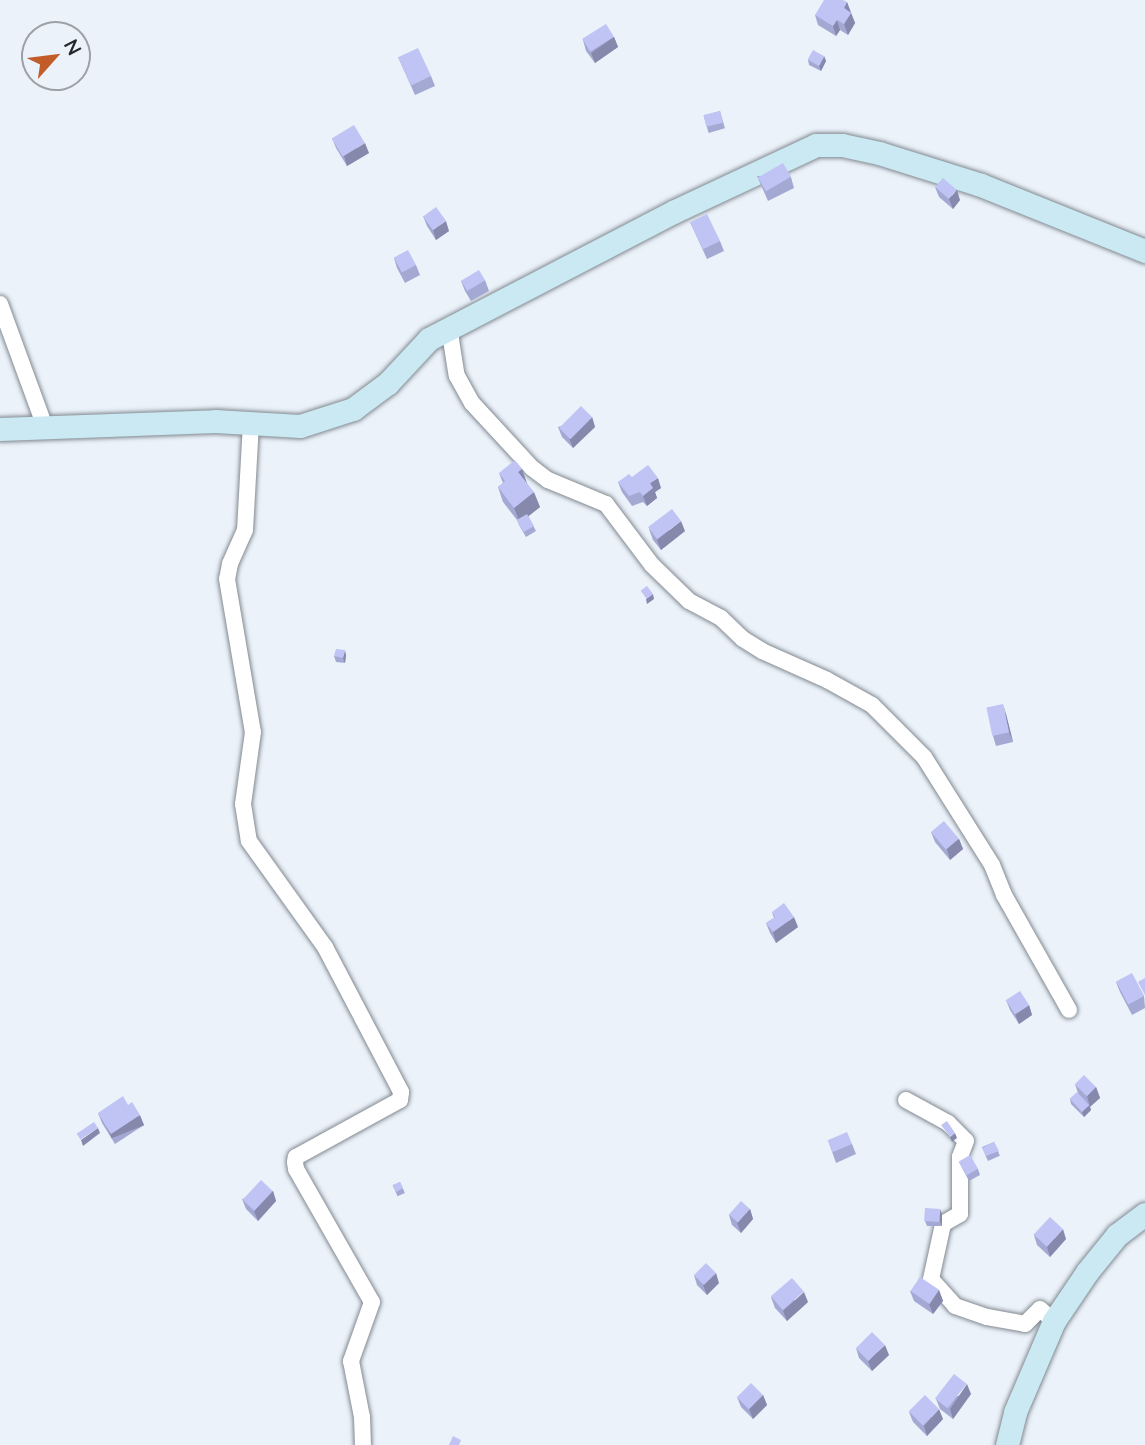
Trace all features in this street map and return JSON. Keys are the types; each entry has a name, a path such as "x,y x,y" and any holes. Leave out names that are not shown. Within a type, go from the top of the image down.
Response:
{"main road":[{"path":"0,429 215,421 300,426 353,409 388,383 429,339 673,212 816,145 842,145 879,153 981,185 1145,251"},
{"path":"1007,1445 1015,1412 1054,1321 1087,1272 1117,1236 1145,1214"}],"street":[{"path":"0,304 45,427"},
{"path":"444,332 453,345 457,376 471,403 532,468 548,480 606,504 652,565 689,601 721,618 743,639 762,651 827,680 872,705 924,757 992,864 1004,895 1069,1010"},
{"path":"251,423 245,530 230,564 228,579 253,732 243,804 249,841 325,947 401,1092 400,1100 296,1157 295,1162 296,1169 372,1302 351,1361 362,1417 363,1445"},
{"path":"906,1100 948,1123 966,1141 960,1157 960,1214 943,1224 931,1279 954,1306 987,1317 1025,1324 1040,1310 1054,1321"}],"building":[{"path":"824,0 847,2 844,8 851,13 844,24 837,20 833,26 815,15"},
{"path":"606,24 614,37 590,52 582,39"},
{"path":"418,48 431,76 411,85 398,57"},
{"path":"813,50 824,56 819,66 808,60"},
{"path":"720,111 723,123 706,127 704,115"},
{"path":"354,125 365,143 343,156 332,138"},
{"path":"783,163 791,177 766,191 758,178"},
{"path":"943,178 957,190 949,199 935,187"},
{"path":"436,207 446,221 433,230 423,216"},
{"path":"707,214 720,241 703,249 690,222"},
{"path":"408,250 416,265 402,273 394,258"},
{"path":"479,270 485,280 467,291 461,281"},
{"path":"581,406 592,417 570,439 559,428"},
{"path":"515,460 522,469 518,472 534,492 514,508 498,487 505,481 499,473"},
{"path":"648,465 658,478 650,483 653,488 643,496 640,492 629,496 618,482 629,474 632,477"},
{"path":"672,509 681,521 657,539 648,527"},
{"path":"527,514 534,526 524,532 517,520"},
{"path":"647,586 653,594 647,599 641,591"},
{"path":"336,649 345,650 343,658 334,656"},
{"path":"1003,704 1009,732 992,736 986,708"},
{"path":"944,821 959,839 946,850 931,832"},
{"path":"784,903 794,917 773,932 766,923 775,917 772,912"},
{"path":"1132,973 1144,996 1128,1004 1116,981"},
{"path":"1145,978 1145,995 1138,982"},
{"path":"1020,991 1029,1005 1015,1015 1006,1000"},
{"path":"1084,1075 1096,1087 1087,1096 1075,1084"},
{"path":"1077,1092 1089,1105 1082,1112 1070,1099"},
{"path":"123,1096 128,1105 132,1102 140,1115 111,1134 98,1113"},
{"path":"947,1121 955,1133 950,1137 941,1125"},
{"path":"94,1122 98,1128 81,1140 77,1134"},
{"path":"847,1132 852,1144 833,1152 828,1140"},
{"path":"994,1142 999,1151 986,1156 982,1148"},
{"path":"970,1155 978,1169 967,1175 959,1162"},
{"path":"261,1180 273,1191 254,1211 243,1200"},
{"path":"400,1182 403,1188 396,1192 393,1185"},
{"path":"741,1201 750,1209 738,1222 729,1214"},
{"path":"925,1208 940,1209 939,1222 924,1221"},
{"path":"1050,1217 1063,1229 1047,1247 1034,1235"},
{"path":"706,1263 716,1273 704,1285 694,1275"},
{"path":"920,1277 939,1290 930,1304 910,1291"},
{"path":"792,1278 804,1292 783,1310 771,1296"},
{"path":"872,1332 885,1345 868,1361 856,1348"},
{"path":"954,1374 967,1384 948,1408 935,1398"},
{"path":"751,1383 763,1395 749,1409 737,1397"},
{"path":"925,1395 939,1409 923,1425 909,1411"},
{"path":"453,1436 461,1440 459,1445 449,1445"}]}
